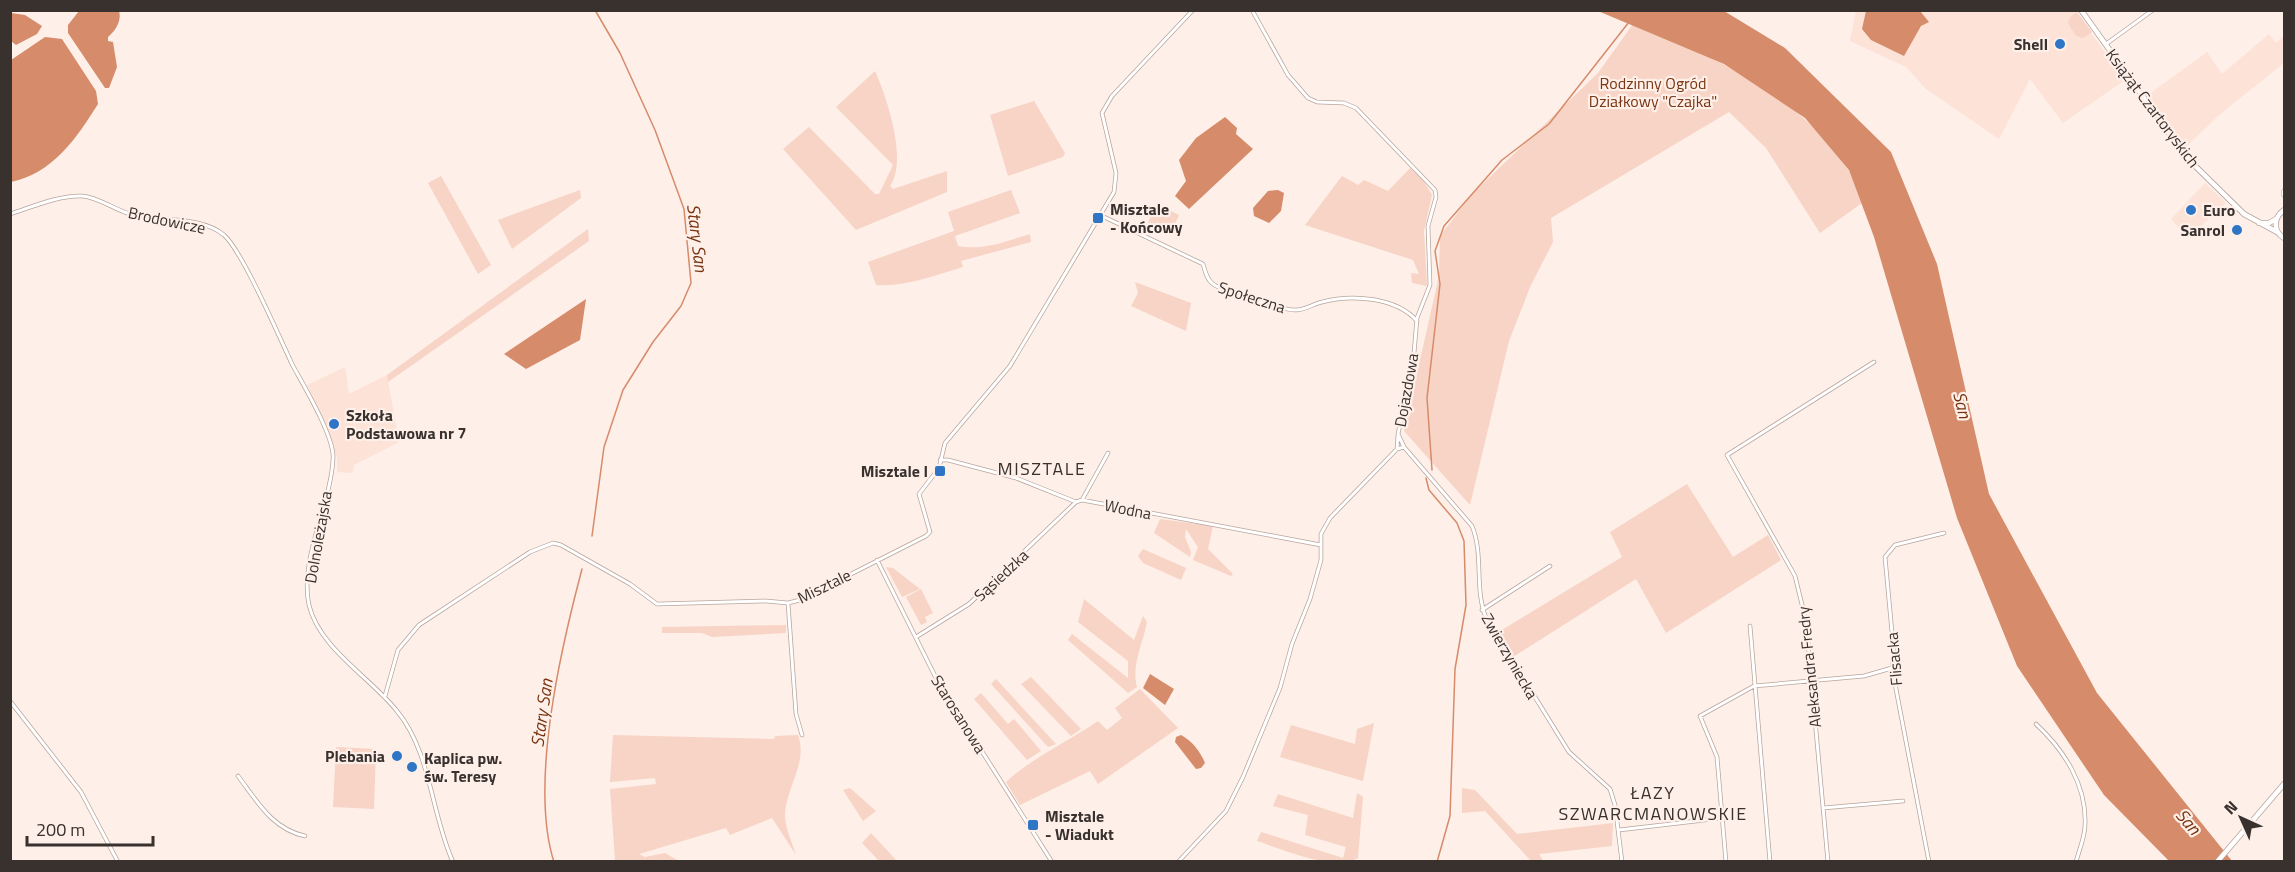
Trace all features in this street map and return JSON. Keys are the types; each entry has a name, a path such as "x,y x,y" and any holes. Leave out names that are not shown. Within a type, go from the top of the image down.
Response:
{"main road":[{"name":"Książąt Czartoryskich","path":"2081,10 2187,158 2240,210 2284,238"},
{"path":"2259,223 2269,223 2284,210"},
{"path":"2276,219 2277,232"},
{"path":"2217,861 2284,784"}],"street":[{"name":"Misztale","path":"385,696 398,650 425,621 540,547 553,543 590,560 630,584 657,604 766,601 788,603 800,600 930,532 919,494 939,468 945,444 1010,366 1102,216 1114,192 1116,173 1102,112 1112,96 1193,10"},
{"name":"Dojazdowa","path":"1178,861 1226,811 1243,777 1280,688 1292,644 1310,599 1321,560 1321,534 1330,518 1397,449 1404,447 1398,434 1413,365 1417,321 1430,285 1428,226 1436,197 1435,190 1356,108 1344,104 1317,102 1308,98 1277,57 1252,10"},
{"path":"2143,10 2147,15"},
{"path":"2104,45 2153,10"},
{"name":"Brodowicze","path":"10,214 58,199 83,196 130,214 206,226 224,236 241,262"},
{"name":"Społeczna","path":"1102,216 1203,264 1210,283 1221,289 1292,310 1323,302 1353,299 1387,302 1403,308 1417,321"},
{"name":"Dolnoleżajska","path":"241,262 322,423 334,457 308,579 309,605 320,627 342,656 385,696 412,732 442,836 453,861"},
{"name":"Aleksandra Fredry","path":"1828,861 1804,607 1796,579 1727,455 1874,362"},
{"path":"1397,449 1398,434"},
{"name":"Zwierzyniecka","path":"1404,447 1472,526 1478,539 1482,610 1569,752 1610,789 1619,830 1622,861"},
{"path":"1082,500 1108,453"},
{"path":"940,460 948,460 1016,478 1076,502"},
{"name":"Wodna","path":"1076,502 1082,500 1321,545"},
{"name":"Sąsiedzka","path":"916,637 969,604 1076,502"},
{"name":"Flisacka","path":"1929,861 1892,668 1894,654 1885,557 1888,549 1895,545 1944,533"},
{"name":"Starosanowa","path":"877,560 938,682 1052,861"},
{"path":"1482,610 1550,566"},
{"path":"788,603 796,714 802,735"},
{"path":"1750,626 1770,861"},
{"path":"1726,861 1717,757 1700,716 1754,686 1864,676 1892,668"},
{"path":"10,701 81,792 118,861"},
{"path":"2036,724 2055,742 2072,769 2082,795 2086,827 2075,861"},
{"path":"238,776 273,822 292,833 305,836"},
{"path":"1823,808 1903,801"},
{"path":"1619,830 1722,818"}],"shaded area":[{"path":"1856,11 2075,11 2125,80 2063,123 2030,79 1999,139 1926,89 1906,67 1850,41"},
{"path":"2269,34 2276,43 2284,36 2284,63 2218,116 2185,148 2148,95 2207,52 2222,74"},
{"path":"2205,183 2226,203 2188,238 2171,219"},
{"path":"345,367 349,394 387,375 399,442 354,465 353,473 337,472 337,458 307,385"}],"green space":[{"path":"2077,12 2092,32 2083,38 2076,36 2068,23 2070,17"},
{"name":"Rodzinny Ogród Działkowy \"Czajka\"","path":"1633,24 1723,64 1752,81 1806,120 1829,144 1850,173 1862,203 1820,233 1766,148 1729,112 1551,218 1553,242 1531,285 1509,341 1470,505 1404,431 1439,276 1440,236 1472,194 1598,73"},
{"path":"875,71 894,129 897,161 895,175 890,186 893,189 947,171 947,192 856,230 783,149 809,127 875,194 879,194 893,165 836,107"},
{"path":"1034,101 1065,153 1063,157 1008,176 990,115"},
{"path":"1410,168 1423,180 1432,195 1424,231 1427,286 1412,283 1411,273 1419,274 1413,260 1305,225 1342,176 1358,185 1364,180 1388,191"},
{"path":"441,176 491,265 478,274 428,183"},
{"path":"580,190 581,198 512,249 498,220"},
{"path":"1011,190 1020,213 955,236 958,246 986,246 1030,234 1031,242 961,261 963,267 931,277 898,284 876,285 868,262 954,231 948,212"},
{"path":"1156,204 1179,215 1171,233 1148,223"},
{"path":"588,229 589,241 388,382 387,375"},
{"path":"1135,282 1191,303 1186,331 1131,306 1138,293"},
{"path":"1687,484 1733,557 1768,535 1781,560 1666,633 1636,579 1513,657 1497,633 1622,557 1610,532"},
{"path":"1160,519 1213,526 1208,549 1233,574 1231,576 1193,560 1198,547 1186,529 1185,537 1191,552 1190,557 1154,533"},
{"path":"1143,549 1186,568 1181,580 1143,563 1138,556"},
{"path":"886,567 893,568 920,589 902,597"},
{"path":"921,589 933,613 925,617 927,622 921,625 906,597"},
{"path":"1084,599 1134,640 1143,616 1147,622 1136,663 1137,687 1128,693 1068,640 1072,634 1128,678 1128,661 1078,622"},
{"path":"786,625 786,633 712,637 702,633 662,633 662,627"},
{"path":"1031,677 1081,729 1071,736 1021,684"},
{"path":"996,679 1056,744 1048,747 991,684"},
{"path":"1140,689 1178,728 1098,784 1090,771 1020,805 1006,782 1028,765 1098,721 1107,730 1122,718 1115,708"},
{"path":"981,693 1008,724 1014,719 1041,751 1027,760 974,699"},
{"path":"1374,723 1363,781 1280,757 1291,725 1355,744 1357,729"},
{"path":"613,735 774,739 775,736 798,735 799,764 785,813 787,829 796,855 772,818 730,835 726,828 639,854 645,857 665,853 679,861 615,861 610,789 656,784 655,778 610,782"},
{"path":"336,747 376,749 374,809 333,807"},
{"path":"850,788 876,811 863,821 843,790"},
{"path":"1462,788 1475,790 1517,834 1613,823 1612,846 1539,854 1543,861 1531,861 1485,811 1462,813"},
{"path":"1357,793 1363,797 1358,858 1348,862 1322,861 1257,841 1261,832 1343,858 1346,847 1305,835 1308,815 1273,806 1278,794 1353,818"},
{"path":"871,833 897,861 879,861 862,843"}],"water":[{"path":"79,11 119,11 120,18 117,26 108,37 108,41 113,42 117,67 109,88 105,88 68,33 68,25"},
{"name":"San","path":"1598,11 1724,11 1785,48 1891,152 1937,264 1989,494 2097,693 2232,861 2169,861 2104,795 2017,666 1957,518 1874,237 1849,170 1805,118 1724,64"},
{"path":"1866,11 1920,11 1929,22 1921,26 1904,56 1871,40 1862,29"},
{"path":"11,13 25,15 42,26 37,34 16,45 11,41"},
{"path":"45,37 62,39 96,91 98,104 72,142 51,163 39,171 11,182 11,60"},
{"path":"1225,117 1237,128 1236,134 1253,149 1189,209 1175,196 1186,181 1179,160 1196,138"},
{"path":"1278,190 1284,193 1281,211 1269,223 1254,216 1253,208 1268,191"},
{"path":"586,299 580,340 526,369 504,354"},
{"path":"1150,674 1174,689 1165,705 1143,688"},
{"path":"1181,735 1201,754 1205,763 1201,768 1196,769 1175,742 1176,737"}],"waterway":[{"name":"Stary San","path":"592,536 604,447 623,390 653,342 681,306 691,283 684,209 655,130 620,53 595,10"},
{"path":"1432,470 1427,398 1440,284 1435,251 1444,226 1502,160 1549,124 1629,22"},
{"path":"1426,478 1429,490 1457,523 1464,541 1466,605 1455,669 1450,816 1437,862"},
{"name":"Stary San","path":"554,862 547,830 546,756 557,676 582,569"}],"place":[{"name":"Shell","path":"2060,44"},
{"name":"Euro","path":"2191,210"},
{"name":"Misztale - Końcowy","path":"1098,218"},
{"name":"Sanrol","path":"2237,230"},
{"name":"Szkoła Podstawowa nr 7","path":"334,424"},
{"name":"Misztale I","path":"940,471"},
{"name":"Plebania","path":"397,756"},
{"name":"Kaplica pw. św. Teresy","path":"412,767"},
{"name":"Misztale - Wiadukt","path":"1033,825"}],"district":[{"name":"MISZTALE","path":"1042,469"},
{"name":"ŁAZY SZWARCMANOWSKIE","path":"1653,803"}]}
